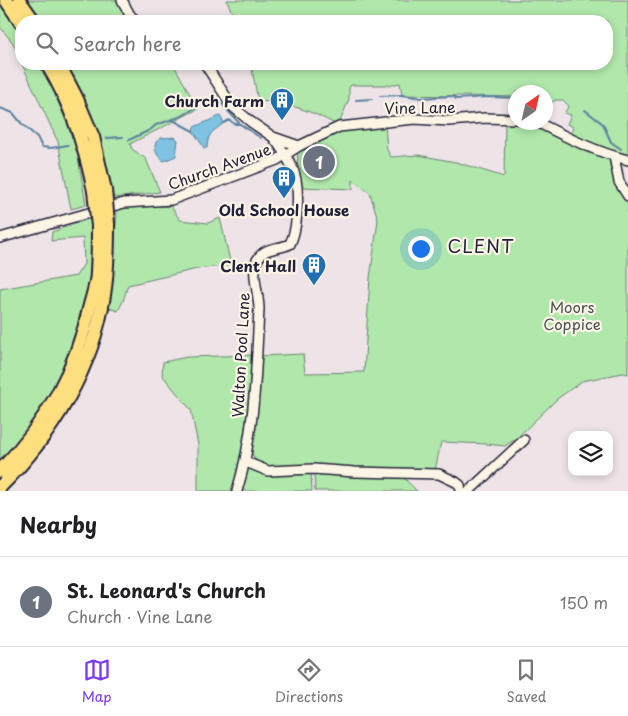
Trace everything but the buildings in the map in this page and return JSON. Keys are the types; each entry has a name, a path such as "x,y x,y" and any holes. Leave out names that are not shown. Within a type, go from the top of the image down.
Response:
{"highway":[{"path":"6,0 16,15"},
{"path":"19,0 30,15"},
{"path":"50,70 76,123 100,191"},
{"path":"0,487 20,468 48,432 73,388 89,352 104,296 107,261 92,137 77,99 62,70"},
{"path":"0,471 18,453 40,424 66,382 85,330 97,273 103,224"}],"street":[{"path":"122,0 130,15"},
{"path":"209,70 232,106 273,137 299,146"},
{"name":"Vine Lane","path":"299,146 339,127 390,120 449,121 484,118 508,119"},
{"path":"553,130 614,156 628,160"},
{"path":"273,137 284,156"},
{"name":"Church Avenue","path":"0,238 124,203 171,200 277,160 299,146"},
{"name":"Walton Pool Lane","path":"237,491 246,462 255,385 259,306 255,270 257,261 262,253 268,249 290,244 295,231 297,187 292,167 284,156"},
{"path":"614,156 619,182 628,196"},
{"path":"469,491 524,440"},
{"path":"246,462 268,471 312,469 440,474 460,485 461,491"}],"green space":[{"path":"0,0 15,24 15,48 0,27"},
{"path":"26,0 119,0 128,15 36,15"},
{"path":"227,0 628,0 628,155 616,153 570,136 573,127 567,124 571,115 564,113 569,106 563,100 553,102 553,85 508,85 508,97 402,95 400,83 390,85 351,85 349,88 349,99 337,125 299,108 280,103 258,101 252,70 613,70 613,15 233,15"},
{"path":"25,70 43,70 48,78 76,145 86,205 71,209 58,142"},
{"path":"66,70 177,70 198,109 130,144 132,149 146,159 160,192 114,198 89,113"},
{"name":"Moors Coppice","path":"505,122 508,122 508,130 543,130 588,153 596,153 613,160 618,189 623,198 628,202 628,374 623,373 582,381 557,399 517,438 505,446 441,442 435,471 267,467 258,464 251,452 260,356 303,354 305,373 364,372 370,278 378,220 370,193 353,180 353,189 300,187 297,168 298,151 322,138 344,130 385,124 387,150 391,157 418,155 456,162 504,177"},
{"path":"171,206 180,220 208,223 220,218 231,265 197,269 128,285 118,311 109,308 117,211 126,207"},
{"path":"88,219 92,223 89,290 78,332 55,387 30,429 0,465 0,289 76,276 84,264 83,238 51,241 52,232"},
{"path":"253,355 242,460 233,491 198,491 198,445 191,410 162,375 163,362 187,357"},
{"path":"248,467 311,472 312,491 240,491"},
{"path":"314,472 403,477 417,491 315,491"}],"water":[{"path":"220,116 224,123 212,133 207,148 204,148 193,131 194,127"},
{"path":"175,137 178,140 176,156 164,161 156,153 156,142 161,138"}],"waterway":[{"path":"380,96 402,95 421,98 453,96 456,99 508,98"},
{"path":"356,100 372,99"},
{"path":"209,105 216,102 221,103 240,124 261,138"},
{"path":"0,108 13,113 37,137 42,147 51,148 68,145"},
{"path":"129,140 156,125 182,116 195,108"},
{"path":"585,110 603,124 611,142 621,149"},
{"path":"171,119 193,131"},
{"path":"224,123 229,120 235,124 240,124"},
{"path":"107,138 123,137"}],"place":[{"name":"Church Farm","path":"282,121"},
{"name":"St. Leonard's Church","path":"319,162"},
{"name":"Old School House","path":"284,199"},
{"name":"Clent Hall","path":"314,286"}],"district":[{"name":"CLENT","path":"481,245"}]}
